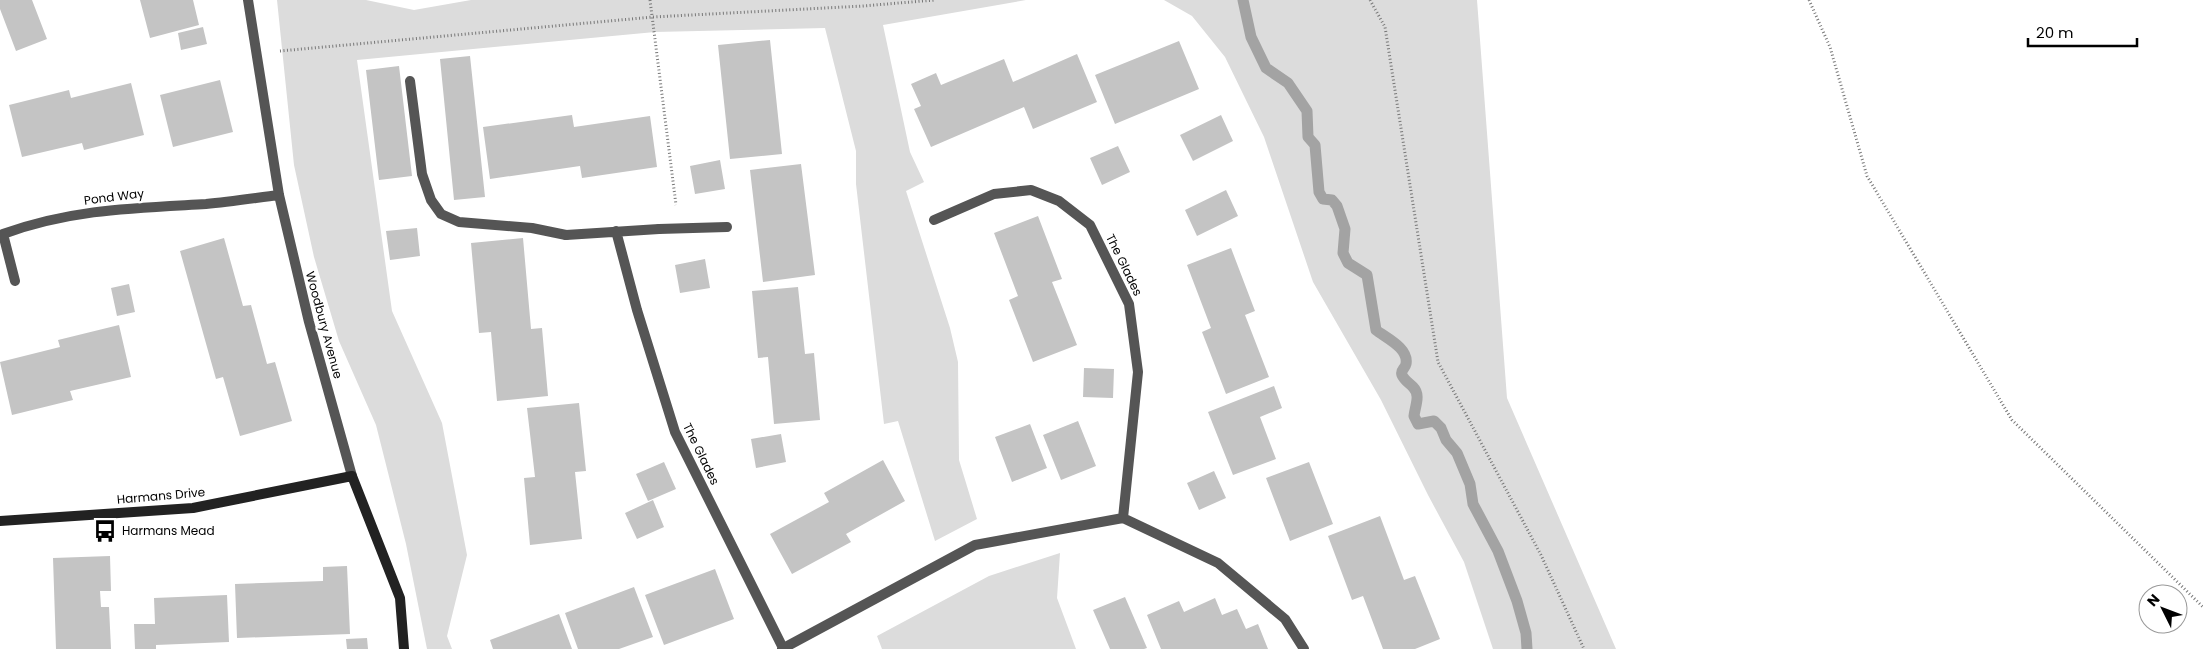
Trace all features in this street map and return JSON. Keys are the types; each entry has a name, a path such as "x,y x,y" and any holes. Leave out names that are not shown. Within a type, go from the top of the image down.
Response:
{"street":[{"name":"Woodbury Avenue","path":"248,0 279,195 309,322 352,476 400,598 404,649"},
{"path":"410,81 422,174 430,200 441,214 459,222 532,228 566,235 678,228 727,228"},
{"name":"The Glades","path":"616,231 637,310 675,432 782,649 976,545 1123,518 1138,372 1129,304 1090,225 1059,202 1031,190 994,194 934,220"},
{"name":"Pond Way","path":"15,281 3,234 21,227 64,216 134,206 208,204 279,195"},
{"name":"Harmans Drive","path":"0,521 193,508 352,476"},
{"path":"1123,518 1218,563 1284,619 1304,649"}],"path":[{"path":"650,0 678,228"},
{"path":"257,54 653,17 863,6 935,0"},
{"path":"1370,0 1385,27 1438,362 1541,555 1584,649"},
{"path":"1809,0 1830,47 1867,176 2012,420 2203,606"}],"shaded area":[{"path":"277,0 366,0 414,10 471,0 1026,0 883,25 910,152 924,182 906,191 950,328 958,362 959,460 977,519 935,541 898,421 884,424 856,184 856,151 825,28 655,32 357,60 392,311 442,423 467,555 447,636 452,649 427,649 406,544 376,425 339,341 314,257 294,165"},
{"path":"1164,0 1477,0 1507,398 1616,649 1493,649 1464,562 1381,400 1313,282 1264,137 1225,57 1192,16"},
{"path":"1060,553 1057,598 1076,649 882,649 877,636 989,576"}],"building":[{"path":"0,0 32,0 47,39 16,51 0,9"},
{"path":"140,0 193,0 199,25 150,38"},
{"path":"203,27 207,44 181,50 178,33"},
{"path":"770,40 782,154 730,159 718,45"},
{"path":"1179,41 1199,89 1115,124 1095,75"},
{"path":"1077,54 1097,102 1033,129 1024,107 931,147 914,109 921,106 911,84 936,73 941,85 1004,59 1013,82"},
{"path":"470,56 485,197 454,200 440,59"},
{"path":"399,66 412,176 379,180 366,70"},
{"path":"220,80 233,132 173,147 160,95"},
{"path":"131,83 144,135 84,150 82,143 22,157 9,105 69,90 71,98"},
{"path":"572,115 574,127 650,116 657,167 582,178 580,166 490,179 483,127"},
{"path":"1221,115 1233,141 1193,161 1180,135"},
{"path":"1118,146 1130,172 1102,185 1090,158"},
{"path":"720,160 725,189 695,194 690,166"},
{"path":"801,164 815,275 763,282 750,170"},
{"path":"1226,190 1238,216 1197,236 1185,210"},
{"path":"1038,216 1062,279 1052,282 1077,345 1033,362 1009,300 1018,296 994,233"},
{"path":"417,228 420,256 390,260 386,231"},
{"path":"224,238 243,306 251,305 267,364 275,362 292,421 240,436 223,377 216,379 180,251"},
{"path":"523,238 531,329 542,328 548,396 497,401 491,332 479,333 471,243"},
{"path":"1231,248 1255,311 1245,315 1269,377 1226,394 1202,332 1211,328 1187,265"},
{"path":"705,259 710,288 680,293 675,265"},
{"path":"129,284 135,312 117,316 111,288"},
{"path":"798,287 805,354 814,353 820,420 774,424 768,357 758,358 752,291"},
{"path":"119,325 131,377 70,391 73,400 12,415 0,362 60,347 58,340"},
{"path":"1084,368 1114,369 1113,398 1083,397"},
{"path":"1274,386 1282,408 1260,417 1276,459 1233,475 1208,412"},
{"path":"579,403 586,471 575,472 582,539 530,545 524,478 535,477 527,408"},
{"path":"1078,421 1096,466 1061,480 1043,435"},
{"path":"1030,424 1047,468 1012,482 995,437"},
{"path":"781,434 786,462 756,468 751,439"},
{"path":"883,460 905,501 846,534 851,542 792,574 770,534 829,502 824,493"},
{"path":"664,462 676,489 648,501 636,474"},
{"path":"1309,462 1333,524 1290,541 1266,478"},
{"path":"1214,471 1226,498 1199,510 1187,483"},
{"path":"653,500 664,527 637,539 625,513"},
{"path":"1380,516 1404,580 1415,576 1440,639 1415,649 1383,649 1363,596 1352,600 1328,536"},
{"path":"110,556 111,591 100,591 101,607 109,607 111,649 56,649 53,558"},
{"path":"347,566 350,634 237,638 235,584 323,581 323,567"},
{"path":"715,569 734,619 664,645 645,595"},
{"path":"634,587 653,637 619,649 578,649 565,613"},
{"path":"227,595 229,642 156,645 156,649 135,649 134,624 155,624 154,598"},
{"path":"1125,597 1147,648 1110,649 1093,610"},
{"path":"1215,598 1222,615 1237,609 1246,629 1258,624 1268,649 1161,649 1147,615 1179,601 1184,612"},
{"path":"559,614 572,649 493,649 490,640"},
{"path":"367,638 368,649 347,649 346,639"}],"waterway":[{"path":"1243,0 1251,37 1266,68 1288,83 1307,111 1308,137 1315,145 1319,192 1323,199 1332,200 1337,206 1345,229 1343,253 1348,263 1367,275 1376,330 1396,344 1404,353 1406,364 1402,375 1417,394 1414,416 1418,424 1434,421 1441,428 1446,440 1457,453 1470,484 1473,504 1498,551 1517,601 1526,633 1527,649"}],"place":[{"name":"Harmans Mead","path":"105,531"}]}
